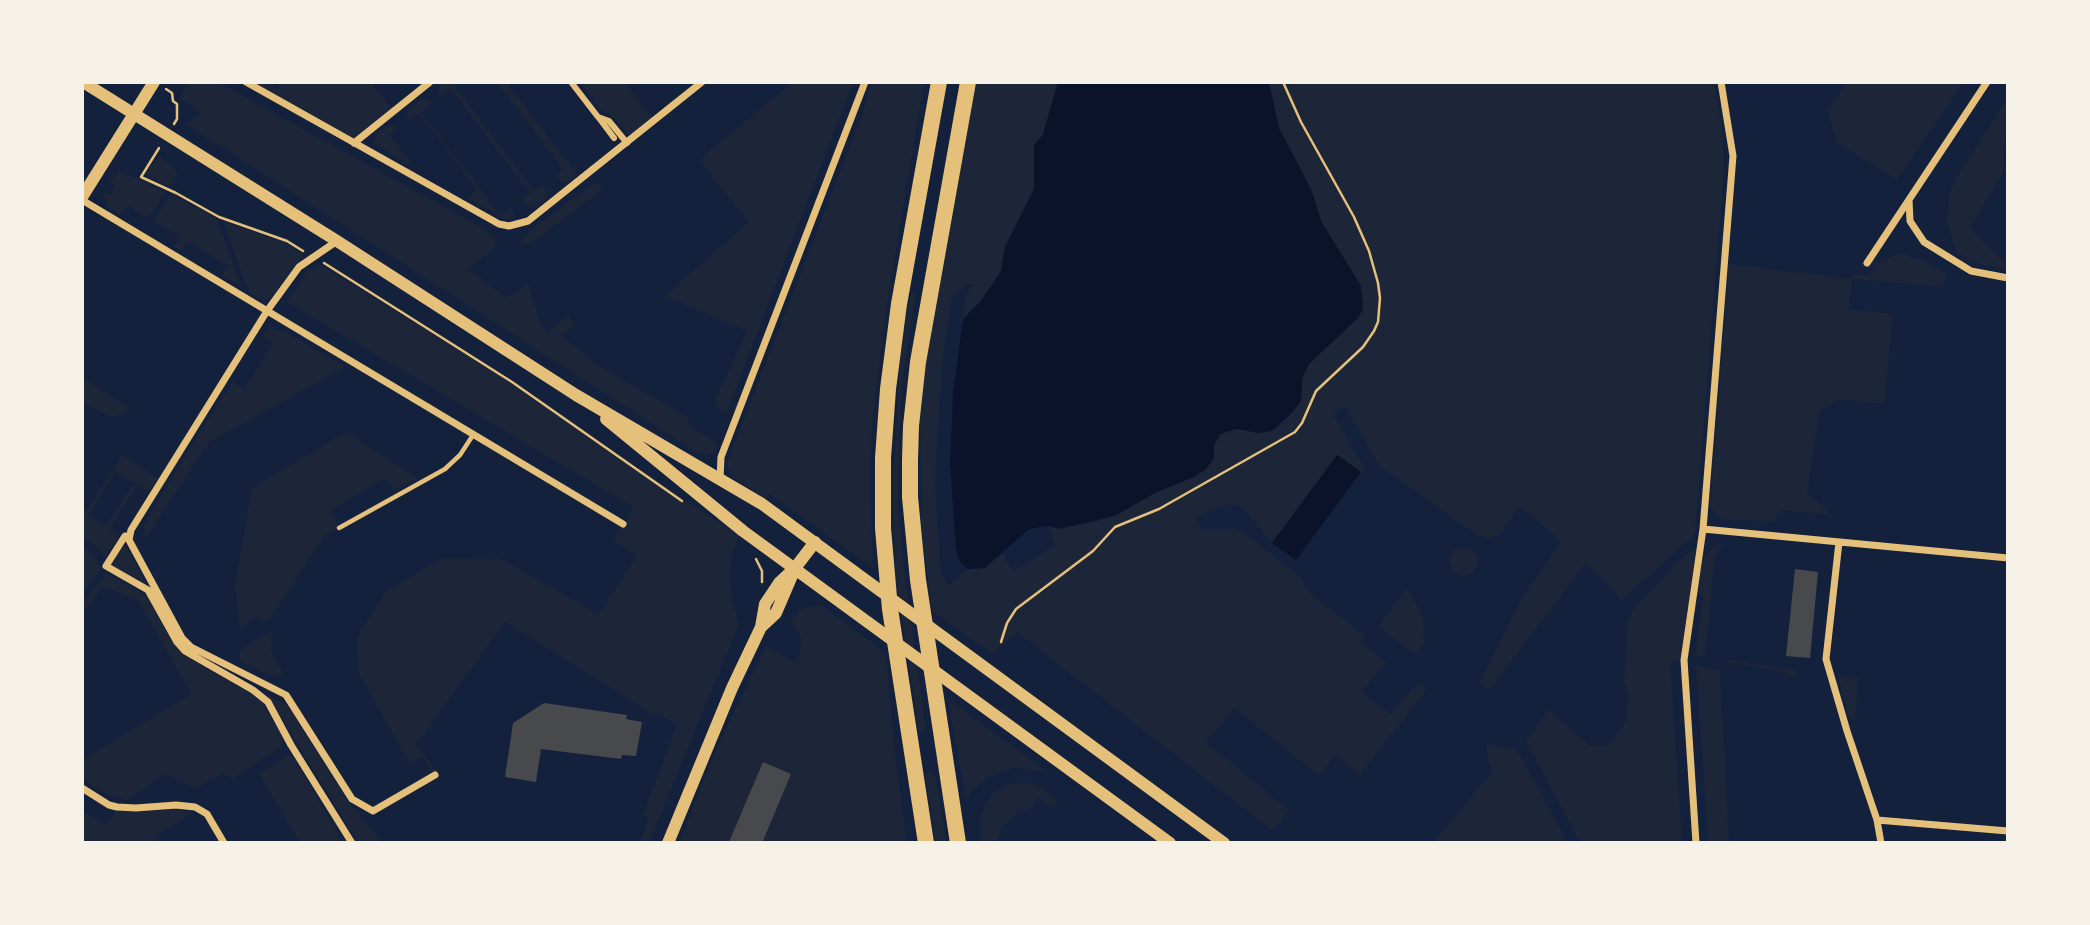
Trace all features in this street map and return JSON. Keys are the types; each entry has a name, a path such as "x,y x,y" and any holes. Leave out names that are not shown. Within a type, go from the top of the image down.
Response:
{"main road":[{"path":"926,843 890,609 883,528 883,458 887,398 899,304 939,82"},
{"path":"958,843 918,580 911,511 910,460 918,362 968,82"}],"street":[{"path":"83,82 576,395 762,504 1224,843"},
{"path":"154,82 82,199 623,524"},
{"path":"246,82 499,224 509,226 528,221 702,82"},
{"path":"354,143 430,82"},
{"path":"571,82 614,138"},
{"path":"720,479 721,457 865,82"},
{"path":"1696,843 1685,660 1703,529 1733,156 1721,82"},
{"path":"1867,263 1987,82"},
{"path":"597,117 609,121 627,143"},
{"path":"1909,199 1910,221 1924,242 1971,271 2008,278"},
{"path":"337,241 299,267 267,311 131,530 129,540 182,638 191,647 286,695 352,799 373,811 435,775"},
{"path":"576,395 743,531 1170,843"},
{"path":"1703,529 2008,558"},
{"path":"130,536 125,536 106,566 148,590 177,642 185,651 253,690 268,702 291,746 352,843"},
{"path":"1839,541 1826,659 1877,820 1881,843"},
{"path":"668,843 732,688 761,627 776,613 795,568 815,542"},
{"path":"82,788 117,807 195,807 207,814 224,843"},
{"path":"1877,820 2008,831"}],"lane":[{"path":"339,528 445,469 460,456 473,435"}],"path":[{"path":"1001,642 1016,609 1093,551 1115,527 1159,509 1295,432 1303,423 1316,391 1363,347 1374,331 1378,322 1380,298 1369,251 1354,217 1300,122 1283,82"},
{"path":"172,93 173,101 177,104"},
{"path":"141,177 219,217 287,241 477,359 565,417 682,501"},
{"path":"753,554 762,571 761,584"}],"shaded area":[{"path":"189,82 218,82 488,231 495,239 495,247 468,269 507,298 528,283 542,329 548,333 568,315 575,324 561,335 593,360 592,362 690,418 687,424 716,442 716,452 705,455 696,452 186,124 201,112 179,98"},
{"path":"246,82 270,82 275,89 284,82 370,82 394,111 354,143"},
{"path":"444,82 458,82 454,85 534,191 543,185 547,195 545,200 534,208 521,200 530,193 451,89 441,96 438,93 439,86"},
{"path":"497,82 506,82 578,175 569,182 562,182 556,176 563,169"},
{"path":"580,82 624,82 654,121 632,139 610,114 602,112"},
{"path":"793,82 853,82 727,412 722,413 714,402 747,331 665,296 749,222 699,160"},
{"path":"872,82 924,82 887,303 872,425 870,477 873,568 770,494 766,499 737,480 731,475 727,463 861,118"},
{"path":"976,82 1058,82 1043,134 1034,145 1034,189 1005,247 1001,271 990,289 963,319 965,297 973,286 968,283 961,291 953,293 942,362 935,481 941,575 949,585 968,569 985,568 1002,553 1013,571 1055,546 1049,526 1087,524 1114,516 1205,470 1220,434 1236,429 1259,433 1301,401 1302,379 1309,364 1358,318 1363,309 1361,286 1321,221 1311,189 1279,128 1269,82 1714,82 1722,128 1724,170 1695,534 1622,600 1586,563 1489,690 1479,683 1523,596 1561,541 1520,506 1498,536 1489,539 1478,536 1379,465 1345,407 1333,414 1365,469 1361,472 1337,455 1272,543 1242,506 1225,505 1195,518 1202,529 1236,529 1251,538 1299,576 1314,597 1366,636 1361,643 1386,662 1362,692 1390,714 1416,685 1421,684 1425,692 1359,775 1335,755 1319,776 1235,708 1205,742 1289,810 1273,831 1018,633 991,653 932,611 922,534 920,422 926,350"},
{"path":"1058,82 1269,82 1279,128 1311,189 1321,221 1361,286 1363,309 1358,318 1309,364 1302,379 1301,401 1272,431 1259,433 1236,429 1220,434 1214,445 1214,459 1205,470 1192,478 1157,492 1114,516 1059,529 1049,526 1029,529 985,568 968,569 960,562 956,549 950,463 953,393 963,319 981,301 1001,271 1005,247 1034,189 1034,145 1043,134"},
{"path":"1847,82 1964,82 1897,180 1836,142 1828,110"},
{"path":"2008,97 2003,172 1970,228 2008,266 2007,270 1979,264 1957,253 1947,221 1949,197 1954,181"},
{"path":"421,99 428,99 432,103 421,112 500,215 512,207 512,218 504,219 467,198 477,190 419,113 409,120 406,116 408,109"},
{"path":"390,124 398,128 390,135 415,169 373,143 376,134"},
{"path":"158,156 172,165 178,173 169,187 147,176"},
{"path":"120,171 166,192 148,218 127,205 121,215 105,206 107,202 104,192 110,195 115,185 110,182"},
{"path":"593,183 603,186 601,191 533,242 521,246 525,235"},
{"path":"171,194 217,219 241,287 222,276 228,266 188,242 181,251 174,247 180,237 153,221"},
{"path":"224,222 286,243 304,255 270,299 262,300 248,292"},
{"path":"1907,253 1913,259 1922,260 1947,274 1943,287 1852,279 1849,309 1893,314 1884,404 1840,399 1820,409 1807,494 1833,515 1779,510 1775,522 1721,519 1710,508 1729,264 1851,279 1853,275 1869,275 1876,265 1870,262 1871,259 1878,263"},
{"path":"319,264 475,360 739,536 731,555 730,575 731,596 739,624 649,843 640,843 649,817 643,815 677,724 644,709 505,622 416,745 442,777 438,780 422,757 410,764 358,672 357,637 386,591 442,558 501,559 599,614 637,555 613,541 633,507 287,302 308,271"},
{"path":"911,293 916,293 903,375 898,503 925,725 925,730 919,732 896,578 893,488 900,358"},
{"path":"270,328 284,331 344,368 210,442 146,539 144,526 147,518 232,382 244,389 273,343 262,336"},
{"path":"85,379 129,407 126,412 113,418 82,402 82,383"},
{"path":"346,432 418,479 394,492 385,478 331,510 339,528 324,536 271,617 261,622 257,617 243,626 239,625 235,584 252,488"},
{"path":"122,454 159,479 149,492 113,470"},
{"path":"1337,455 1361,472 1296,560 1272,543"},
{"path":"112,471 115,473 89,515 106,526 133,484 137,486 109,530 119,537 105,558 95,545 82,537 82,517"},
{"path":"124,544 147,584 111,565"},
{"path":"1716,544 1724,546 1715,556 1705,657 1797,670 1796,678 1780,672 1699,656 1696,654 1703,595 1697,594 1702,560"},
{"path":"82,546 91,551 101,569 82,594"},
{"path":"1464,547 1474,551 1478,561 1474,571 1464,575 1454,571 1450,561 1454,551"},
{"path":"1696,548 1680,660 1670,662 1682,843 1580,843 1526,741 1549,710 1589,745 1606,746 1617,735 1626,721 1628,697 1624,680 1628,621 1634,609 1676,563"},
{"path":"106,573 147,596 184,655 261,700 284,740 281,746 232,780 224,773 194,789 165,774 128,800 105,794 82,779 82,760 191,694 138,600 103,587 82,615 82,605"},
{"path":"1407,588 1423,617 1424,643 1416,655 1378,627"},
{"path":"817,605 824,607 886,653 894,747 907,843 679,843 715,752 766,646 795,663 801,648 801,638 791,622 801,609"},
{"path":"272,631 271,652 285,676 270,676 240,661 242,648"},
{"path":"1696,665 1720,671 1729,843 1708,843"},
{"path":"1838,675 1858,678 1855,720 1849,719"},
{"path":"267,694 288,706 348,802 384,843 358,843"},
{"path":"948,699 1049,773 1019,767 1004,770 973,789 966,801"},
{"path":"1485,744 1515,749 1568,843 1432,843 1492,773"},
{"path":"289,755 294,759 344,843 300,843 259,774"},
{"path":"930,771 936,777 947,843 936,843 925,775"},
{"path":"1033,783 1058,800 1053,806 1049,806 1038,798 1030,809 1019,812 1005,824 998,843 980,843 980,817 986,802 996,791 1008,784"},
{"path":"178,809 192,814 156,835 160,843 82,843 82,811 106,825 116,811"}],"building":[{"path":"1795,569 1818,572 1810,658 1786,656"},
{"path":"544,703 627,715 626,719 642,722 636,756 622,755 621,759 541,749 536,782 505,777 513,723"},
{"path":"763,762 791,774 762,843 729,842"}]}
